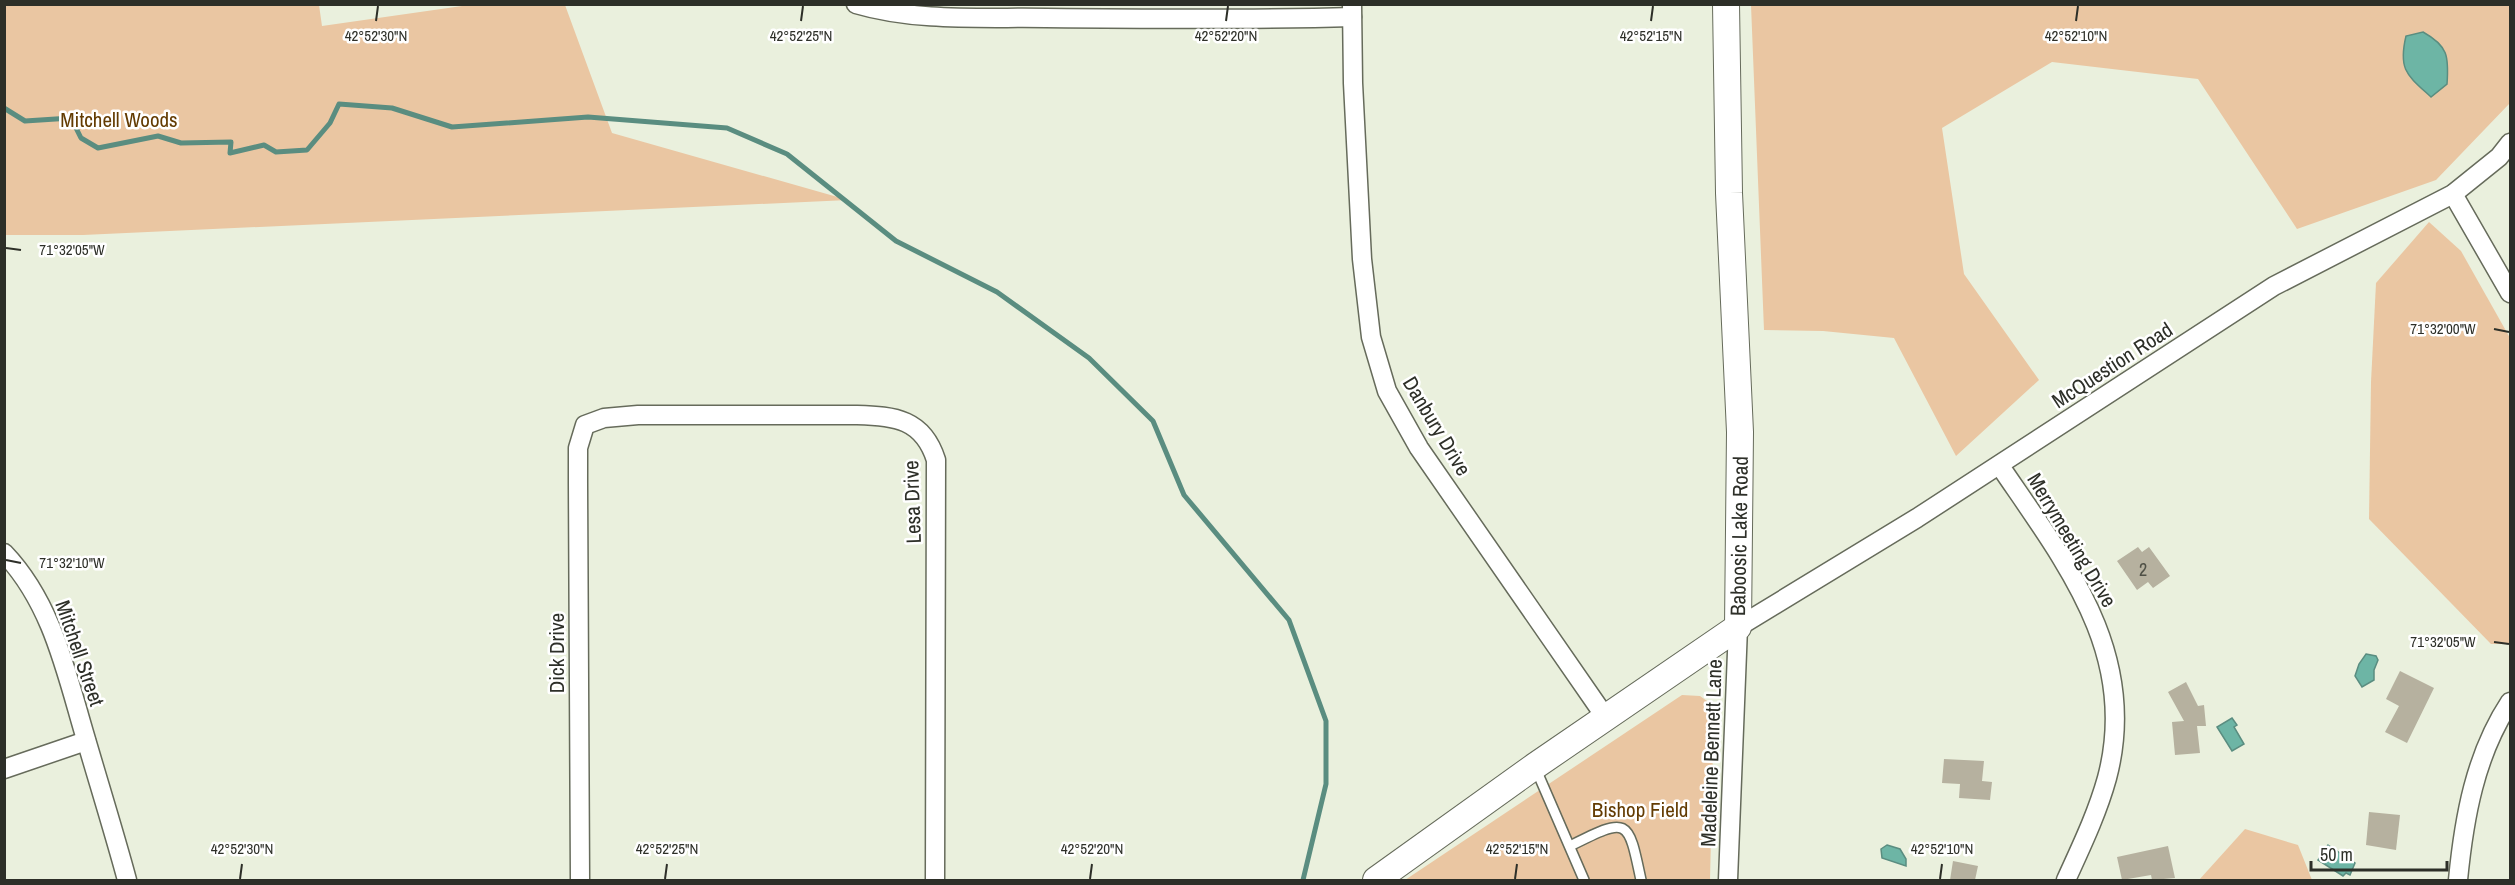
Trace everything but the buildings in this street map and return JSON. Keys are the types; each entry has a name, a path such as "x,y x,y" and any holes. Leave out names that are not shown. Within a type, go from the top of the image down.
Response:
{"street":[{"path":"856,4 907,15 996,18 1199,20 1352,11"},
{"name":"Baboosic Lake Road","path":"1376,880 1534,766 1738,627 1740,432 1729,193 1726,4"},
{"name":"Danbury Drive","path":"1352,11 1356,162 1362,259 1371,337 1387,391 1419,448 1606,718"},
{"name":"McQuestion Road","path":"1738,627 2000,466 2274,286 2453,194 2511,144"},
{"path":"2453,194 2511,292"},
{"name":"Lesa Drive","path":"585,425 604,418 638,415 857,415 895,419 923,432 931,444 936,460 935,880"},
{"name":"Dick Drive","path":"580,880 578,448 585,425"},
{"name":"Merrymeeting Drive","path":"2000,466 2091,609 2106,649 2114,692 2115,735 2107,778 2093,820 2066,880"},
{"name":"Mitchell Street","path":"4,554 26,579 43,610 56,641 127,880"},
{"name":"Madeleine Bennett Lane","path":"1728,880 1738,627"},
{"path":"2458,880 2464,823 2480,762 2511,702"},
{"path":"4,769 86,741"}],"lane":[{"path":"1534,766 1584,880"},
{"path":"1570,846 1605,828 1618,826 1625,829 1633,842 1641,880"}],"green space":[{"name":"Mitchell Woods","path":"5,4 319,5 322,26 469,5 565,5 612,133 848,200 83,235 5,235"},
{"path":"1751,5 2510,5 2510,103 2436,180 2297,229 2198,79 2052,62 1942,128 1964,274 2039,380 1956,456 1894,338 1823,331 1764,330"},
{"path":"2429,222 2461,251 2510,338 2510,644 2491,644 2369,519 2371,382 2376,283"},
{"name":"Bishop Field","path":"1682,695 1700,696 1714,706 1710,880 1405,880"},
{"path":"2245,829 2298,845 2312,880 2199,880"}],"water":[{"path":"2423,32 2442,47 2448,66 2447,84 2431,97 2410,77 2403,57 2406,36"},
{"path":"2366,654 2376,656 2378,660 2374,670 2374,680 2362,687 2355,676"},
{"path":"2232,718 2237,725 2234,727 2244,744 2232,751 2217,727"},
{"path":"1887,845 1900,849 1906,859 1906,866 1882,858 1881,849"},
{"path":"2328,845 2355,863 2350,875 2346,873 2343,876 2318,860"}],"waterway":[{"path":"4,108 25,121 71,118 81,138 98,148 158,136 181,143 231,142 230,153 264,145 276,152 307,150 330,123 339,104 392,108 452,127 588,117 727,128 787,154 896,241 997,292 1089,358 1153,421 1184,495 1289,620 1326,721 1326,784 1303,880"}]}
